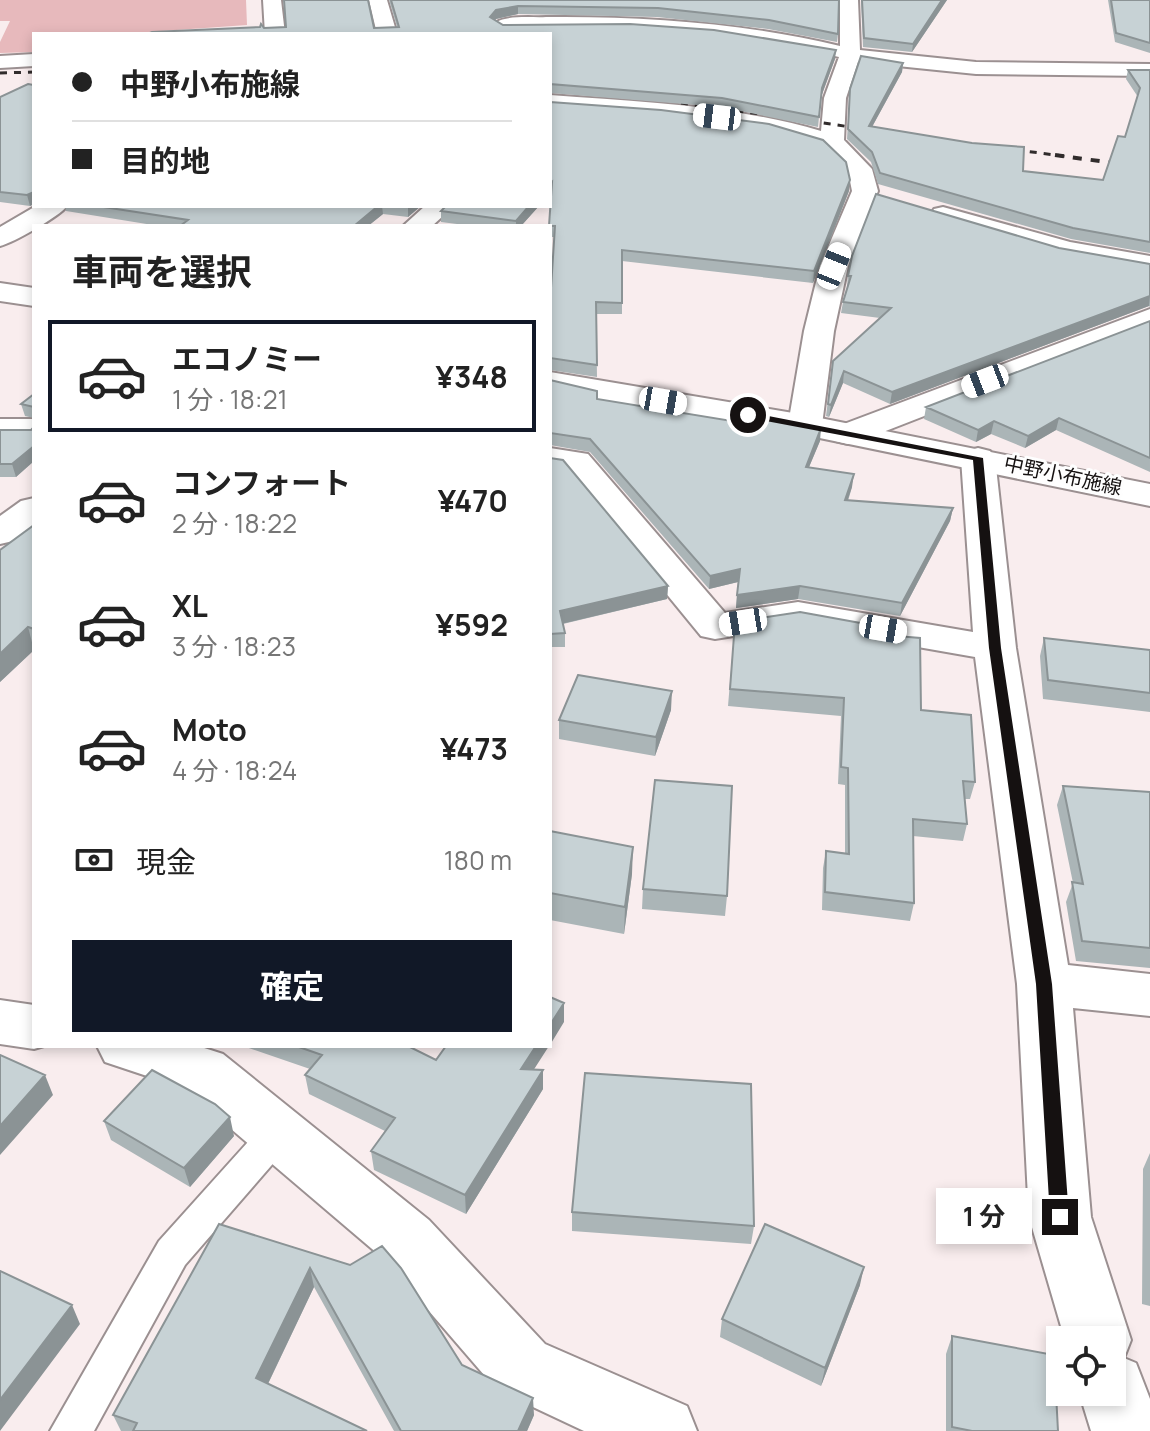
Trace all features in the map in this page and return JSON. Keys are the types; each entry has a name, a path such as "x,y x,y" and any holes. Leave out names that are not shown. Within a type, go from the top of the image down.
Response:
{"street":[{"path":"272,0 275,32"},
{"path":"378,0 386,32"},
{"path":"590,0 604,23"},
{"path":"832,142 835,98 850,54 849,0"},
{"path":"502,24 604,23 723,31 850,54 998,70 1150,70"},
{"path":"0,62 32,60"},
{"path":"554,107 661,110 772,124 832,142 860,169 865,191 834,266 819,331 805,425"},
{"path":"865,191 895,200"},
{"path":"0,238 51,208"},
{"path":"418,224 438,208"},
{"path":"924,209 1067,250 1150,264"},
{"path":"0,292 32,297"},
{"path":"848,434 1150,318"},
{"name":"中野小布施線","path":"552,382 805,425 1150,495"},
{"path":"0,429 32,429"},
{"path":"552,458 576,461 715,627 798,614 995,648"},
{"path":"978,458 995,648 1044,984 1060,1217 1094,1326"},
{"path":"0,533 32,510"},
{"path":"1044,984 1150,995"},
{"path":"0,1022 32,1027"},
{"path":"131,1048 203,1071 407,1240 521,1367 662,1431"},
{"path":"1118,1406 1126,1431"}],"lane":[{"path":"71,1431 172,1253 278,1133"}],"shaded area":[{"path":"0,0 246,0 247,25 148,32 32,32 32,52 0,53 0,42 10,21 0,21"}],"building":[{"path":"284,0 368,0 374,28 399,27 391,0 839,0 838,34 769,20 658,8 518,6 496,10 490,17 503,25 630,24 714,30 836,50 822,88 819,117 722,98 552,84 552,32 152,32 260,27 261,24 264,28 286,27"},
{"path":"862,0 942,0 913,44 864,38"},
{"path":"1111,0 1150,0 1150,43 1116,33"},
{"path":"861,56 903,63 869,126 972,143 1024,147 1023,171 1103,180 1118,136 1125,137 1140,88 1128,70 1150,70 1150,242 1073,228 880,173 872,152 848,129 850,89"},
{"path":"32,85 32,193 27,195 0,192 0,97"},
{"path":"552,102 661,110 769,124 823,140 846,162 850,180 814,271 622,250 622,303 596,302 597,365 552,358 555,226 549,224 552,208"},
{"path":"876,194 1059,248 1150,264 1150,296 892,392 844,371 831,405 828,404 833,361 891,308 843,302 851,276 848,276 852,256"},
{"path":"110,208 376,208 356,224 183,224 188,220"},
{"path":"444,208 527,208 516,221 441,211"},
{"path":"1150,321 1150,458 1059,418 1028,436 994,421 978,430 926,407"},
{"path":"552,380 597,391 597,399 762,426 769,419 821,428 806,467 854,474 845,500 953,508 902,603 800,586 737,595 740,569 710,576 590,439 552,433"},
{"path":"32,396 32,407 21,404"},
{"path":"0,430 31,430 32,448 12,464 0,464"},
{"path":"552,458 563,460 668,586 560,611 565,633 552,634"},
{"path":"32,526 32,628 28,627 0,654 0,550"},
{"path":"800,612 888,628 884,635 920,638 921,710 971,715 975,782 963,781 967,824 913,819 914,903 825,892 826,851 849,854 848,768 841,767 844,698 730,689 735,622"},
{"path":"1044,638 1150,650 1150,693 1048,680"},
{"path":"578,675 672,691 656,737 559,720"},
{"path":"655,780 732,786 727,896 643,889"},
{"path":"1063,786 1150,792 1150,948 1082,941 1072,882 1083,884"},
{"path":"552,831 633,847 625,907 552,893"},
{"path":"552,998 564,1003 552,1022"},
{"path":"302,1048 412,1048 436,1060 445,1048 535,1048 521,1069 543,1070 465,1195 371,1151 395,1118 305,1075 322,1055"},
{"path":"0,1055 45,1075 0,1126"},
{"path":"152,1070 215,1104 230,1117 184,1168 104,1121"},
{"path":"585,1073 751,1084 754,1226 572,1212"},
{"path":"219,1224 350,1265 382,1246 401,1268 462,1365 533,1398 518,1431 401,1431 310,1268 256,1378 367,1431 133,1431 137,1423 113,1415"},
{"path":"765,1224 864,1267 825,1368 722,1319"},
{"path":"0,1271 72,1305 0,1400"},
{"path":"952,1336 1046,1354 1046,1406 1057,1406 1058,1431 972,1431 952,1427"}],"railway":[{"path":"0,73 32,72"},
{"path":"681,103 760,114"},
{"path":"796,119 871,130"},
{"path":"1002,148 1058,155"},
{"path":"1058,155 1070,157"},
{"path":"1058,155 1150,168"}],"route":[{"path":"748,415 978,458 995,648 1044,984 1060,1217"}]}
